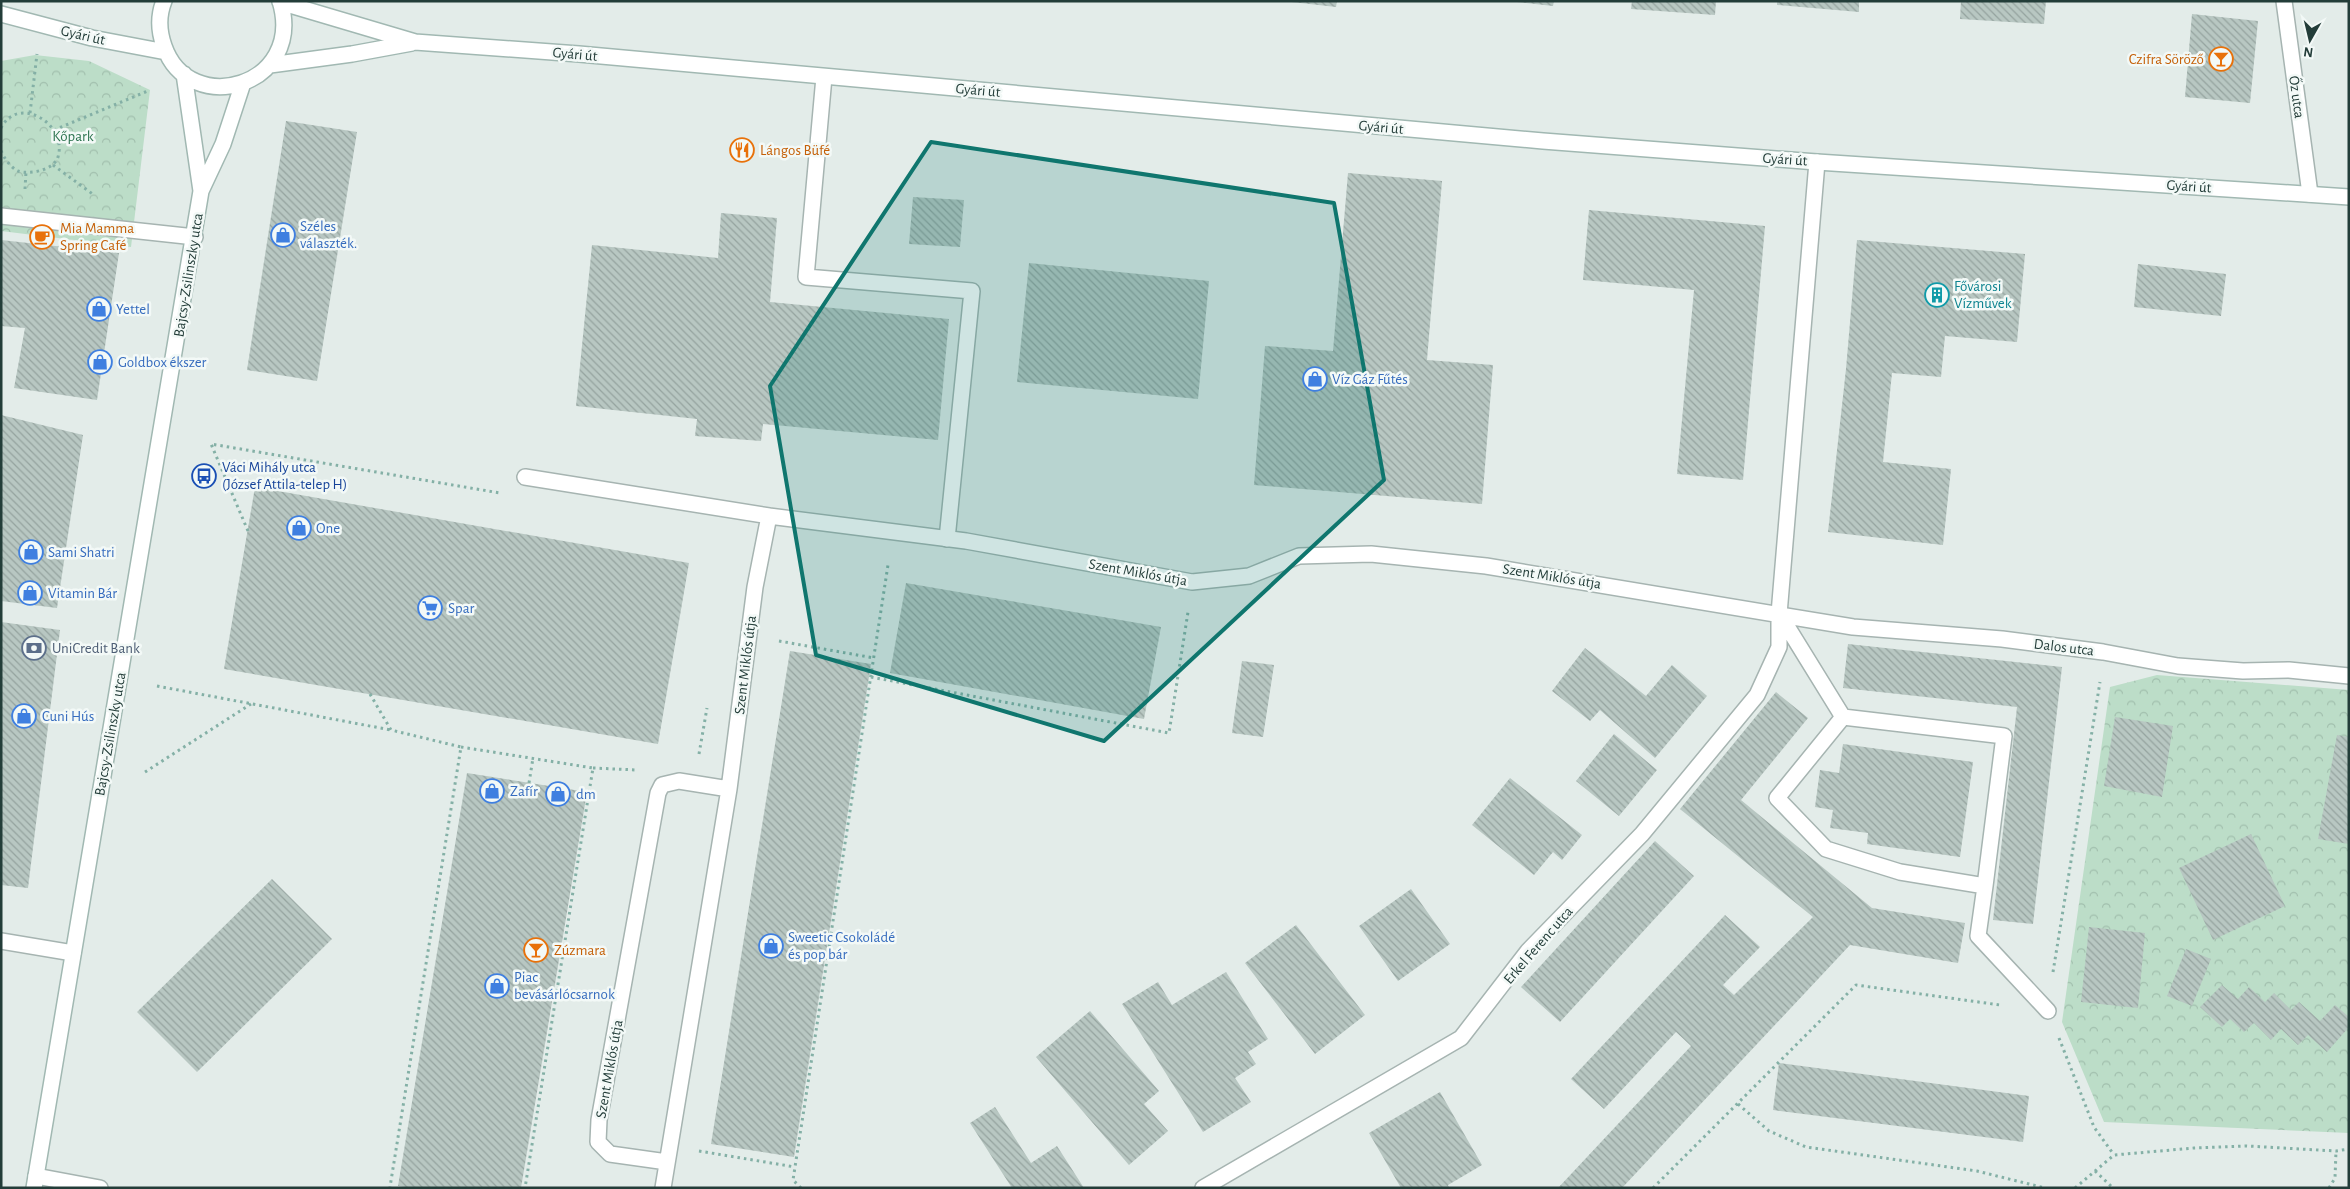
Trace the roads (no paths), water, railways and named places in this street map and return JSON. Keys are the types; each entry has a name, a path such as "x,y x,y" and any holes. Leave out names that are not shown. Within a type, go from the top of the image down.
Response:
{"street":[{"path":"164,1 160,20 160,36 173,64 184,74 202,84 223,87 243,83 258,76 279,51 283,35 284,18 280,2"},
{"name":"Őz utca","path":"2284,1 2310,194"},
{"name":"Gyári út","path":"280,2 415,42 579,54 824,78 1514,138 1817,162 2349,197"},
{"name":"Gyári út","path":"1,14 92,38 166,52"},
{"name":"Gyári út","path":"270,64 352,54 415,42"},
{"name":"Bajcsy-Zsilinszky utca","path":"35,1182 195,237 201,191 184,74"},
{"path":"824,78 806,277 972,291 947,539"},
{"name":"Bajcsy-Zsilinszky utca","path":"201,191 222,144 243,83"},
{"name":"Erkel Ferenc utca","path":"1203,1188 1461,1038 1528,951 1642,834 1757,695 1779,647 1779,614 1817,162"},
{"path":"1,216 195,237"},
{"path":"525,477 769,516"},
{"name":"Szent Miklós útja","path":"663,1188 729,789 755,587 769,516 947,539 1192,582 1249,576 1299,556 1370,554 1486,566 1779,614"},
{"path":"1779,614 1843,717"},
{"name":"Dalos utca","path":"1779,614 1853,627 2002,639 2103,652 2178,666 2243,671 2289,670 2349,676"},
{"path":"1843,717 2004,736 1978,936 2048,1011"},
{"path":"1843,717 1777,798 1826,849 1900,872 1985,886"},
{"name":"Szent Miklós útja","path":"667,1162 610,1154 598,1142 599,1120 658,794 662,785 679,781 729,789"},
{"path":"1,941 73,953"},
{"path":"35,1182 100,1188"}],"place":[{"name":"Czifra Söröző","path":"2221,59"},
{"name":"Lángos Büfé","path":"742,150"},
{"name":"Széles választék.","path":"283,235"},
{"name":"Mia Mamma Spring Café","path":"42,237"},
{"name":"Fővárosi Vízművek","path":"1937,295"},
{"name":"Yettel","path":"99,309"},
{"name":"Goldbox ékszer","path":"100,362"},
{"name":"Víz Gáz Fűtés","path":"1315,379"},
{"name":"Váci Mihály utca (József Attila-telep H)","path":"204,476"},
{"name":"One","path":"299,528"},
{"name":"Sami Shatri","path":"31,552"},
{"name":"Vitamin Bár","path":"30,593"},
{"name":"Spar","path":"430,608"},
{"name":"UniCredit Bank","path":"34,648"},
{"name":"Cuni Hús","path":"24,716"},
{"name":"Zafír","path":"492,791"},
{"name":"dm","path":"558,794"},
{"name":"Sweetic Csokoládé és pop bár","path":"771,946"},
{"name":"Zúzmara","path":"536,950"},
{"name":"Piac bevásárlócsarnok","path":"497,986"}],"park label":[{"name":"Kőpark","path":"73,136"}]}
